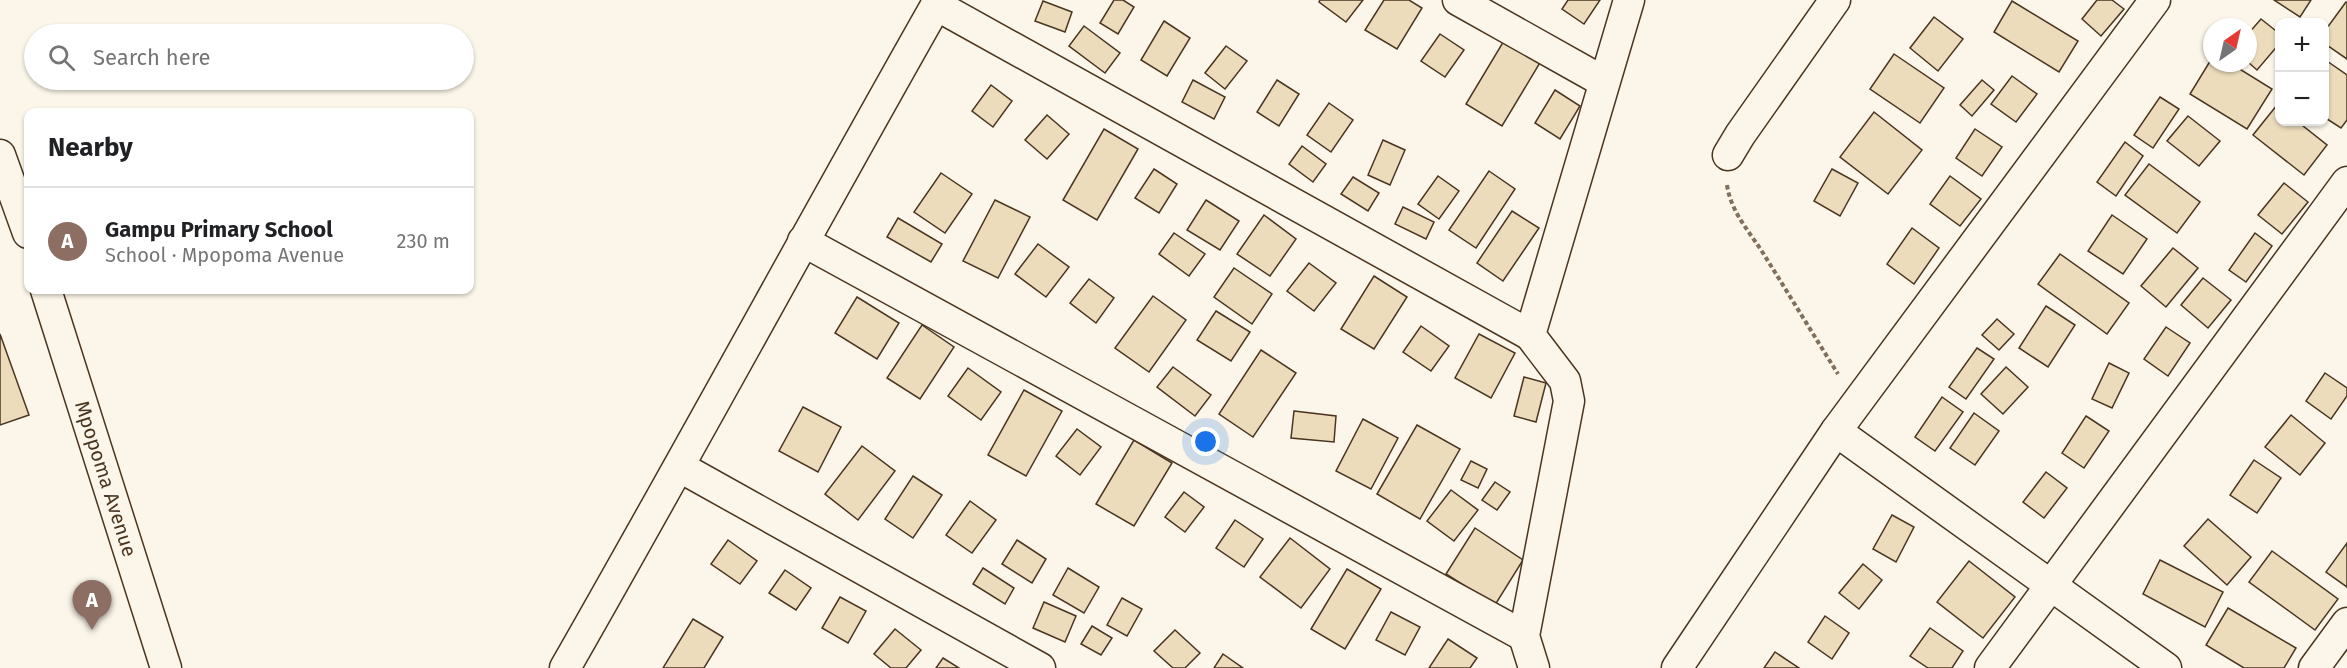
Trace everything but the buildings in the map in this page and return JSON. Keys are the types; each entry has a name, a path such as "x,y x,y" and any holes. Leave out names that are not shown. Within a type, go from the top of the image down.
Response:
{"street":[{"path":"1458,0 1604,82"},
{"path":"1530,335 1629,0"},
{"path":"1728,155 1835,0"},
{"path":"1677,668 1856,403 2155,0"},
{"path":"565,668 680,467 803,241 937,3 1530,335 1565,381 1569,400 1524,636 1534,668"},
{"path":"0,155 24,222"},
{"path":"1990,668 2347,182"},
{"path":"803,241 1524,636"},
{"name":"Mpopoma Avenue","path":"47,294 166,668"},
{"path":"1836,431 2166,668"},
{"path":"680,467 1040,668"},
{"path":"2314,668 2347,622"}],"path":[{"path":"1728,155 1725,171 1729,199 1856,403"}],"place":[{"name":"Gampu Primary School","path":"92,630"}]}
